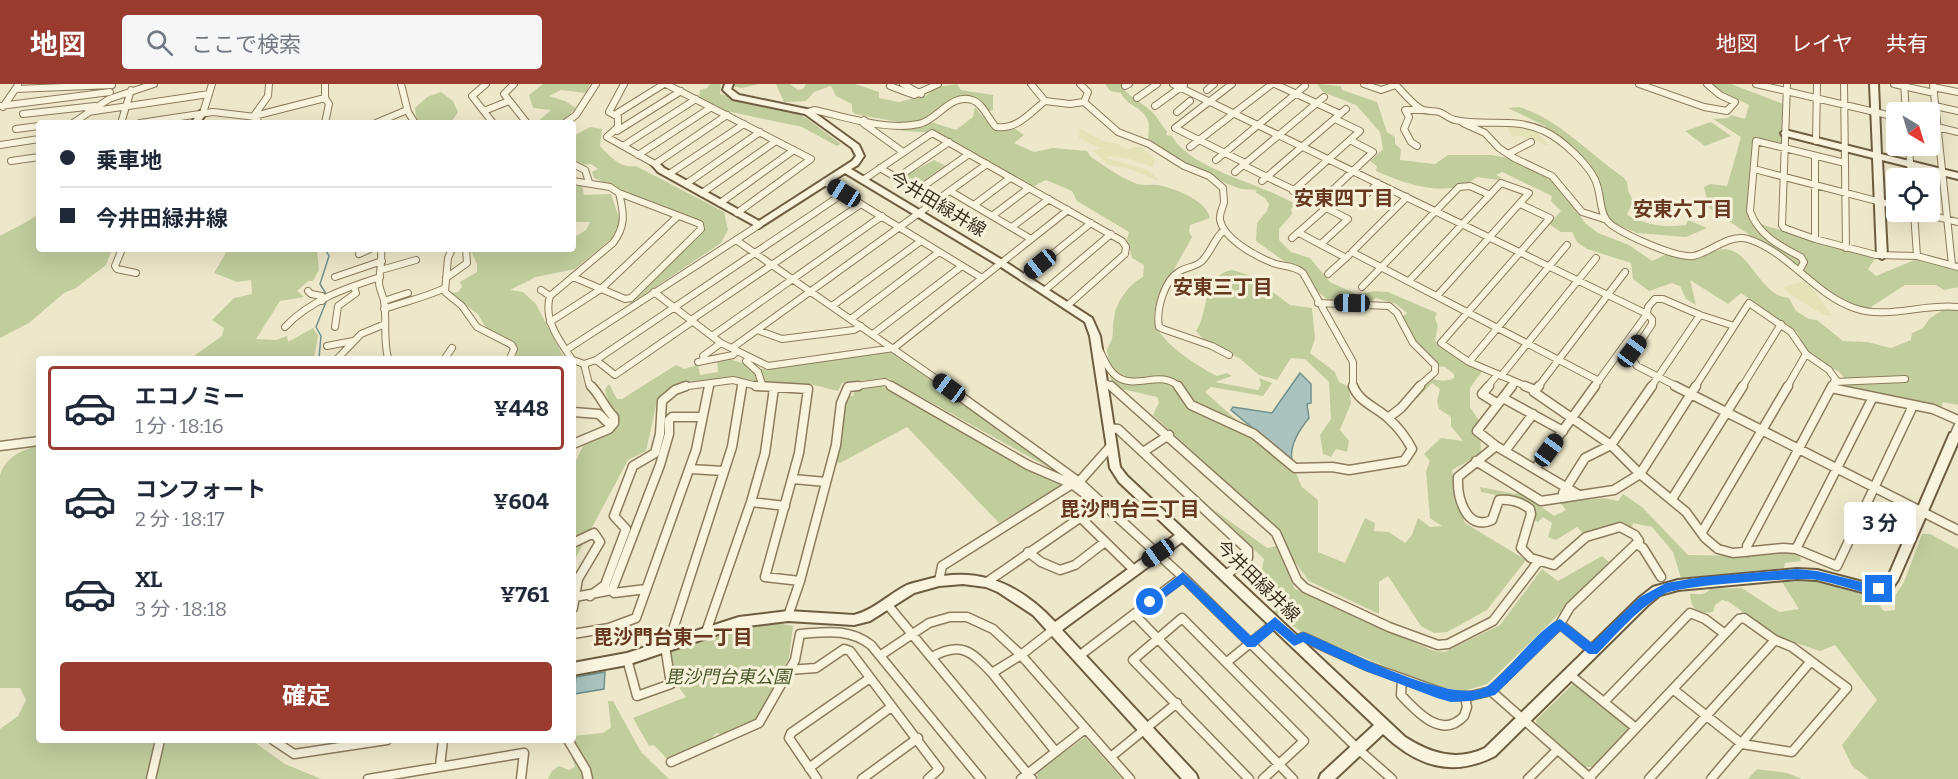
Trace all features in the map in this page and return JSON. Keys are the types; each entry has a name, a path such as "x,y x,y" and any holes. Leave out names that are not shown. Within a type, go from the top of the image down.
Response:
{"main road":[{"path":"655,164 759,225 855,163 860,156 860,151 808,112 736,97 727,90 729,84"},
{"path":"1874,84 1882,256"},
{"path":"197,120 203,113"},
{"path":"1785,133 1958,176"},
{"name":"今井田緑井線","path":"844,169 1001,263 1089,320 1096,345 1110,447 1115,468 1123,479 1383,725 1416,752 1451,762 1479,759 1490,752 1644,600 1657,591 1678,585 1797,574 1817,575 1870,589 1887,586 1892,580 1957,434"},
{"path":"1053,630 1183,535"},
{"path":"576,668 627,659 739,622 788,616 854,620 866,617 911,589 939,581 963,579 987,582 1021,599 1037,611 1191,779"},
{"path":"1333,777 1383,725"}],"street":[{"path":"77,120 109,99 154,84"},
{"path":"203,113 213,84"},
{"path":"252,117 268,96 269,84"},
{"path":"325,84 325,98 329,104 326,120"},
{"path":"401,84 407,110 413,120"},
{"path":"486,84 472,96 491,120"},
{"path":"514,84 504,92 525,120"},
{"path":"569,120 576,115 596,84"},
{"path":"624,84 609,112 616,114 665,84 811,159 737,213"},
{"path":"903,84 921,94"},
{"path":"882,91 893,85 909,97 921,94 935,84"},
{"path":"1031,84 1045,101 1070,104 1084,102 1118,132 1149,144 1170,158 1217,182 1223,188 1225,198 1218,218 1224,230 1271,262 1299,269 1353,362 1352,384 1355,392 1362,400 1389,418 1406,437 1412,449 1404,461 1349,470 1322,467 1302,470 1295,468 1254,434 1191,405 1175,383 1165,378 1128,382 1116,376 1108,368 1103,353 1096,345"},
{"path":"1080,84 1088,92 1084,102"},
{"path":"1137,98 1157,84"},
{"path":"1173,84 1183,86 1210,102 1647,314 1652,319 1652,324 1631,356 1637,366 1958,530"},
{"path":"1207,90 1214,84"},
{"path":"1232,84 1175,128 1244,164 1265,179 1294,190 1348,219 1320,247"},
{"path":"1190,147 1273,84 1317,103 1360,131 1294,190"},
{"path":"1364,84 1381,90 1396,84 1422,110"},
{"path":"1639,84 1704,107 1727,111 1735,102 1707,84"},
{"path":"1758,84 1787,88 1816,99 1886,115"},
{"path":"1816,141 1817,84"},
{"path":"1844,84 1846,248"},
{"path":"1894,84 1958,92"},
{"path":"1904,85 1905,102"},
{"path":"1,107 17,86 112,87"},
{"path":"1155,106 1183,86"},
{"path":"1216,160 1305,86"},
{"path":"109,99 112,87"},
{"path":"1,107 67,97 112,87"},
{"path":"1787,88 1782,225 1784,228 1846,248 1882,256 1917,256 1955,266 1940,154"},
{"path":"122,120 131,90"},
{"path":"681,91 608,138 655,164 727,115"},
{"path":"88,112 209,94"},
{"path":"62,110 67,97"},
{"path":"1235,172 1324,97"},
{"path":"252,117 325,98"},
{"path":"623,146 696,99"},
{"path":"808,112 814,110 906,126 918,125 935,118 954,100 965,99 977,103 996,127 1006,129 1015,126 1045,101"},
{"path":"484,111 509,101"},
{"path":"1190,101 1180,110 1194,114"},
{"path":"23,114 96,107"},
{"path":"1940,107 1958,111"},
{"path":"638,155 710,108"},
{"path":"1265,179 1346,109"},
{"path":"383,120 407,110"},
{"path":"1417,146 1411,142 1404,129 1409,117 1405,110 1439,112 1485,133 1508,154 1552,176 1582,212 1604,219 1656,248 1688,256 1700,254 1719,243 1746,238 1799,271 1824,293 1859,310 1939,305 1958,307"},
{"path":"160,120 213,112 256,117 258,120"},
{"path":"616,114 619,122 617,131"},
{"path":"864,120 863,123 903,152"},
{"path":"1460,122 1524,123 1547,132 1582,161 1591,173 1598,184 1604,219"},
{"path":"1357,130 1366,123"},
{"path":"669,174 744,124"},
{"path":"16,129 36,126"},
{"path":"1940,128 1958,132"},
{"path":"686,184 760,132"},
{"path":"863,180 932,133 1122,241 1126,247 1125,255 1068,305"},
{"path":"0,145 36,139"},
{"path":"1318,204 1374,152 1350,140"},
{"path":"702,193 776,141"},
{"path":"1799,271 1804,262 1801,257 1766,236 1752,221 1750,211 1756,141 1845,163"},
{"path":"897,178 949,142"},
{"path":"1508,154 1531,142"},
{"path":"720,203 794,150"},
{"path":"918,190 969,154"},
{"path":"1815,156 1815,239"},
{"path":"1910,156 1910,168"},
{"path":"11,161 36,157"},
{"path":"721,343 703,356 700,361 735,351 757,330 987,164"},
{"path":"576,165 585,169 590,177 589,182"},
{"path":"880,168 936,201"},
{"path":"1754,170 1886,204"},
{"path":"974,205 1010,178"},
{"path":"573,277 625,299 631,298 702,229 700,225 619,193 610,187 576,181"},
{"path":"825,182 982,278"},
{"path":"1366,195 1378,183"},
{"path":"1409,281 1501,183 1529,193 1437,296"},
{"path":"1362,287 1459,188 1470,186 1490,195"},
{"path":"992,216 1029,188"},
{"path":"950,191 1031,238"},
{"path":"570,356 550,322 547,303 550,296 613,243 620,234 626,217 619,193"},
{"path":"576,360 584,363 596,360 844,193"},
{"path":"1328,274 1407,197"},
{"path":"1012,227 1049,199"},
{"path":"596,360 615,375 861,204"},
{"path":"1520,204 1550,218 1441,343 1469,362 1536,390"},
{"path":"1292,238 1326,208"},
{"path":"654,292 721,343 768,366 894,348 1068,210"},
{"path":"550,322 601,289 678,216"},
{"path":"712,336 882,216"},
{"path":"1940,217 1958,222"},
{"path":"1915,222 1917,256"},
{"path":"1023,278 1092,223"},
{"path":"567,350 759,225"},
{"path":"1224,230 1215,237 1202,262 1176,273 1167,287 1157,317 1159,327 1212,346 1229,355"},
{"path":"1299,233 1320,247 1346,258"},
{"path":"1044,291 1111,234"},
{"path":"736,240 894,348 1076,483 1158,553 1358,749 1392,779"},
{"path":"832,306 921,241"},
{"path":"1469,362 1567,245"},
{"path":"122,252 115,266 136,273"},
{"path":"358,254 363,252"},
{"path":"381,252 386,332 384,342 388,356"},
{"path":"451,252 445,292 462,306 477,327 512,345 514,349 511,356"},
{"path":"446,278 468,262 466,252"},
{"path":"851,319 939,252"},
{"path":"1352,252 1599,381"},
{"path":"1563,431 1533,414 1482,394 1528,343 1596,258"},
{"path":"285,327 292,318 322,301 417,260"},
{"path":"335,277 382,261"},
{"path":"873,334 962,266"},
{"path":"1625,272 1534,392 1611,445 1640,474 1672,499 1718,549 1733,553 1783,548 1796,549 1837,566 1911,410 1911,405"},
{"path":"335,327 338,306 356,292 354,286"},
{"path":"384,305 423,299 445,288"},
{"path":"541,290 550,296"},
{"path":"308,291 311,294 322,296 322,301"},
{"path":"384,305 408,292"},
{"path":"1535,469 1647,314 1648,307 1655,299 1659,298 1734,326"},
{"path":"1318,303 1389,306 1397,313 1413,343 1432,360 1436,368 1435,372 1423,381 1400,412 1389,418"},
{"path":"1476,461 1541,501 1614,490 1640,474 1749,303 1752,303 1791,332 1806,354 1828,370 1836,380 1747,546 1748,552"},
{"path":"1563,498 1566,486 1590,454 1611,445 1700,315"},
{"path":"340,356 361,334 385,324"},
{"path":"1672,499 1781,324"},
{"path":"757,330 782,339 854,330 861,326"},
{"path":"327,346 353,340"},
{"path":"446,356 452,348"},
{"path":"735,351 754,367 763,382 763,387"},
{"path":"1702,532 1806,354"},
{"path":"576,443 609,429 614,423 614,417 604,408 603,398 589,384 584,363"},
{"path":"590,596 605,585 626,529 614,516 633,466 655,453 660,434 662,402 683,386 733,380 763,387 808,389 800,453 765,577 800,581"},
{"path":"1833,385 1905,380"},
{"path":"1101,381 1112,386 1169,435 1276,533 1297,580 1305,588 1389,627 1438,645 1448,644 1493,621 1538,562"},
{"path":"788,616 800,581 832,453 837,446 842,396 848,387 885,382 1028,465 1076,483 1088,496 1091,503 1089,510 987,582"},
{"path":"1515,382 1477,430 1497,446 1580,495"},
{"path":"576,633 609,627 636,618 696,450 710,383"},
{"path":"627,659 637,696 671,684 666,646 732,447 742,383"},
{"path":"1833,385 1873,397 1933,410 1958,420"},
{"path":"706,632 751,502 765,453 774,388"},
{"path":"1796,549 1873,397"},
{"path":"576,412 599,414 607,422 614,423"},
{"path":"1505,451 1533,414"},
{"path":"612,590 660,465 669,434 669,420 672,417 702,417"},
{"path":"1108,428 1118,429 1248,550 1248,558 1226,575"},
{"path":"1143,452 1169,435"},
{"path":"0,447 36,441"},
{"path":"1294,641 1303,637 1402,679 1451,696 1491,691 1560,624 1570,606 1638,545 1639,541 1635,535 1620,527 1586,537 1554,565 1538,562 1521,548 1532,514 1526,506 1502,498 1499,500 1492,520 1481,524 1468,517 1464,511 1458,477 1497,446"},
{"path":"939,581 942,566 1076,483 1110,447"},
{"path":"690,469 724,471"},
{"path":"793,479 826,482"},
{"path":"751,502 785,506"},
{"path":"1080,517 1134,570"},
{"path":"576,541 586,534 594,533 600,542 578,579 576,591"},
{"path":"1028,552 1055,571 1065,571 1105,542"},
{"path":"1638,545 1643,548 1661,577"},
{"path":"1079,656 1183,577"},
{"path":"576,597 612,590 614,593 646,589"},
{"path":"887,604 1027,777 1085,729"},
{"path":"1134,614 1293,779"},
{"path":"1604,702 1690,614 1705,619 1725,634"},
{"path":"881,655 929,623 950,617 967,617 993,629 1021,655 1130,779"},
{"path":"1249,779 1133,660 1182,618 1304,741 1263,779"},
{"path":"1491,691 1590,778 1739,619 1744,618 1775,640 1792,647 1847,688 1792,752 1742,744 1674,690"},
{"path":"1227,662 1275,622"},
{"path":"1560,624 1593,651"},
{"path":"992,673 1021,655 1053,630"},
{"path":"671,762 756,726 795,660 800,634 852,632 865,638 881,655 981,779"},
{"path":"1649,779 1775,640"},
{"path":"932,657 945,649 962,648 972,653 992,673 1056,752"},
{"path":"788,669 816,668 844,650 850,651 891,707 918,738 939,770 928,779"},
{"path":"1711,779 1811,661"},
{"path":"1569,674 1636,728"},
{"path":"817,779 789,738 791,733 870,678"},
{"path":"1402,679 1401,695 1422,717 1432,723 1444,726 1456,723 1465,716 1467,710 1465,696"},
{"path":"1112,756 1177,703"},
{"path":"809,768 891,707"},
{"path":"862,779 918,738"},
{"path":"151,779 159,743"},
{"path":"278,743 294,754 355,743"},
{"path":"440,766 443,743"},
{"path":"570,743 586,770 588,779"},
{"path":"1528,779 1557,750"},
{"path":"368,779 524,753 521,779"}],"shaded area":[{"path":"1506,124 1535,129 1549,146 1520,136 1512,137"},
{"path":"1079,128 1103,141 1119,144 1121,148 1141,147 1155,159 1153,167 1129,159 1109,156 1107,158 1148,170 1160,181 1130,169 1108,165 1092,150 1101,149 1079,138"},
{"path":"1804,281 1833,316 1824,315 1790,294 1783,287"}],"green space":[{"path":"543,84 590,84 586,93 561,90 549,96 565,101 576,108 564,120 539,120 551,110 533,108 529,95"},
{"path":"710,84 721,84 720,94 796,113 841,144 837,146 802,127 717,109 699,99 700,90 707,88"},
{"path":"721,84 759,84 742,88"},
{"path":"776,84 790,84 798,90 803,89 806,84 855,84 879,92 879,98 899,102 927,95 937,87 957,84 961,90 993,95 993,110 987,112 977,98 955,97 931,118 909,124 855,114 852,111 852,104 836,96 831,86 814,92 806,101 784,102"},
{"path":"1105,84 1121,84 1127,92 1153,113 1167,131 1166,135 1172,136 1181,148 1194,158 1295,204 1291,209 1292,214 1279,229 1279,240 1291,252 1310,258 1330,282 1358,295 1374,291 1388,292 1437,313 1435,318 1438,326 1435,341 1483,370 1470,388 1470,407 1480,422 1481,454 1452,470 1456,495 1465,523 1526,560 1487,610 1447,632 1434,633 1421,626 1388,576 1379,582 1379,614 1309,581 1291,557 1278,530 1153,415 1159,402 1157,397 1122,389 1111,380 1107,349 1112,337 1115,312 1128,289 1143,277 1144,265 1132,258 1127,240 1129,232 1077,201 1072,191 1046,180 1032,187 939,133 904,131 868,123 917,127 931,122 956,130 973,117 975,107 992,124 1002,128 1014,128 1024,135 1014,143 1034,152 1053,148 1087,151 1091,157 1129,181 1159,185 1198,201 1208,212 1210,218 1190,225 1189,232 1192,237 1155,310 1156,326 1169,343 1200,367 1217,376 1227,373 1232,376 1215,382 1258,390 1261,385 1259,378 1272,383 1263,396 1211,387 1205,392 1296,473 1302,487 1318,500 1318,552 1345,563 1365,518 1375,523 1374,531 1389,532 1405,543 1412,535 1418,518 1430,527 1442,526 1430,518 1426,471 1430,461 1424,454 1441,438 1463,441 1451,426 1451,417 1439,409 1437,401 1440,389 1432,383 1417,398 1414,397 1430,378 1448,380 1454,378 1454,374 1445,367 1438,366 1415,343 1402,317 1407,313 1396,304 1376,298 1369,302 1330,302 1307,282 1306,277 1256,241 1257,223 1267,211 1269,204 1265,198 1255,192 1257,190 1241,189 1225,183 1148,141 1149,125 1146,117 1121,93 1110,91"},
{"path":"1317,84 1341,86 1342,90 1377,102 1387,132 1395,137 1395,144 1401,149 1400,160 1435,164 1448,155 1492,155 1512,159 1549,178 1565,192 1585,223 1598,233 1629,245 1652,261 1669,253 1701,258 1715,251 1727,249 1736,253 1767,286 1778,295 1789,298 1796,311 1809,319 1817,320 1843,341 1867,342 1891,348 1911,340 1912,333 1923,328 1929,319 1947,307 1958,310 1958,405 1943,402 1941,408 1841,387 1844,377 1807,352 1797,332 1741,293 1728,304 1690,280 1696,305 1686,299 1680,286 1672,283 1649,291 1633,279 1631,263 1587,249 1577,242 1572,232 1561,232 1549,224 1561,211 1551,201 1552,196 1502,172 1496,175 1502,178 1499,180 1477,177 1466,184 1440,189 1413,185 1376,171 1377,166 1370,161 1383,149 1380,132 1356,105 1323,92"},
{"path":"1712,84 1731,84 1783,104 1782,145 1753,139 1749,221 1876,257 1868,269 1876,276 1917,259 1958,269 1958,287 1944,290 1936,285 1905,285 1871,307 1860,308 1828,293 1797,266 1709,208 1704,187 1710,184 1727,186 1741,137 1713,119 1728,118 1731,115 1745,119 1749,105 1718,90"},
{"path":"441,92 453,101 458,112 453,120 417,120 415,108 427,97"},
{"path":"1519,107 1561,128 1623,177 1633,201 1627,215 1656,225 1686,225 1688,220 1707,228 1686,237 1637,233 1615,224 1604,212 1602,188 1585,161 1545,129 1545,126 1508,108"},
{"path":"1711,122 1731,136 1705,146 1685,131"},
{"path":"590,127 602,129 600,146 620,164 636,166 724,212 728,230 721,243 627,306 704,230 703,224 594,178 592,172 598,169 591,164 583,165 576,162 576,134"},
{"path":"934,160 948,167 919,187 903,177"},
{"path":"582,185 584,195 611,194 620,221 611,239 575,269 536,277 510,290 523,292 536,304 563,356 516,356 516,346 486,328 478,314 449,293 458,292 462,287 460,282 477,272 477,264 471,252 576,252 576,236 586,230 590,222 576,222 576,186"},
{"path":"36,215 36,252 111,252 106,265 76,288 64,293 29,323 0,338 0,236"},
{"path":"226,252 317,252 319,270 313,281 308,281 297,291 304,297 280,301 256,339 276,340 287,336 288,342 313,328 318,336 314,356 194,356 222,336 224,328 212,320 234,298 252,294 251,280 237,282 214,273"},
{"path":"1232,270 1252,276 1290,305 1312,308 1315,339 1310,353 1335,372 1339,382 1349,387 1351,403 1340,430 1349,441 1347,452 1336,449 1331,457 1323,454 1320,435 1331,419 1329,382 1305,359 1291,358 1277,380 1259,375 1239,358 1207,343 1196,331 1211,286 1222,273"},
{"path":"893,352 1062,475 887,378 842,383 838,391 810,384 767,384 734,376 678,384 657,401 646,451 628,460 576,557 576,461 583,446 611,432 619,422 618,415 609,404 605,390 609,384 617,399 622,399 676,365 684,369 698,365 700,375 718,372 717,361 729,359 761,369"},
{"path":"879,384 1026,467 1060,481 1062,485 999,523 907,427 840,463 834,462 834,453 840,447 843,396 853,396 855,388"},
{"path":"36,447 36,743 255,743 285,764 321,779 0,779 0,729 18,716 26,700 20,688 0,688 0,475 10,459 26,449"},
{"path":"1480,487 1515,494 1521,492 1554,516 1566,510 1560,502 1604,498 1618,501 1623,494 1642,507 1688,555 1751,556 1783,550 1799,554 1801,561 1785,563 1784,568 1681,578 1673,552 1652,527 1633,523 1632,528 1622,525 1583,533 1577,527 1556,540 1548,537 1552,523 1543,517 1538,522 1534,520 1534,513 1521,500 1481,492"},
{"path":"1213,509 1267,548 1276,546 1295,589 1434,651 1445,652 1500,625 1542,569 1558,581 1602,556 1609,562 1487,684 1464,691 1433,686 1300,631 1273,612 1273,603 1260,580 1264,559"},
{"path":"1922,534 1930,534 1958,549 1958,779 1869,779 1852,766 1842,745 1877,700 1835,645 1820,651 1778,637 1729,602 1722,600 1715,605 1713,612 1699,612 1693,607 1690,594 1703,594 1710,589 1742,588 1780,612 1799,609 1782,582 1813,581 1852,589 1871,596 1884,611 1895,610 1895,596 1904,582"},
{"name":"毘沙門台東公園","path":"771,622 793,626 789,658 754,723 726,736 716,733 704,746 669,761 654,745 649,746 633,718 686,697 675,682 669,651 672,647 743,625"},
{"path":"1573,684 1578,685 1626,725 1629,731 1595,767 1583,767 1537,726 1536,720"},
{"path":"608,701 613,701 641,752 669,779 548,779 552,771 559,766 569,770 575,767 567,743 576,743 576,736 603,733 611,727"},
{"path":"1085,737 1122,779 1038,779 1037,773"},
{"path":"1757,769 1787,773 1802,779 1748,779"}],"water":[{"path":"1300,373 1311,384 1311,403 1307,404 1309,418 1294,443 1292,460 1287,460 1284,454 1231,410 1233,407 1272,413"},
{"path":"605,672 604,689 576,694 576,677"}],"waterway":[{"path":"326,294 320,284 329,256 327,252"},
{"path":"319,356 321,336 316,327 326,302"}],"district":[{"name":"安東四丁目","path":"1344,198"},
{"name":"安東六丁目","path":"1683,209"},
{"name":"安東三丁目","path":"1223,287"},
{"name":"毘沙門台三丁目","path":"1130,509"},
{"name":"毘沙門台東一丁目","path":"673,637"}],"route":[{"path":"1150,602 1183,577 1251,643 1275,622 1294,641 1303,637 1367,666 1437,692 1451,696 1470,696 1491,691 1560,624 1593,651 1644,600 1666,588 1702,582 1797,574 1817,575 1870,589 1879,589"}]}
